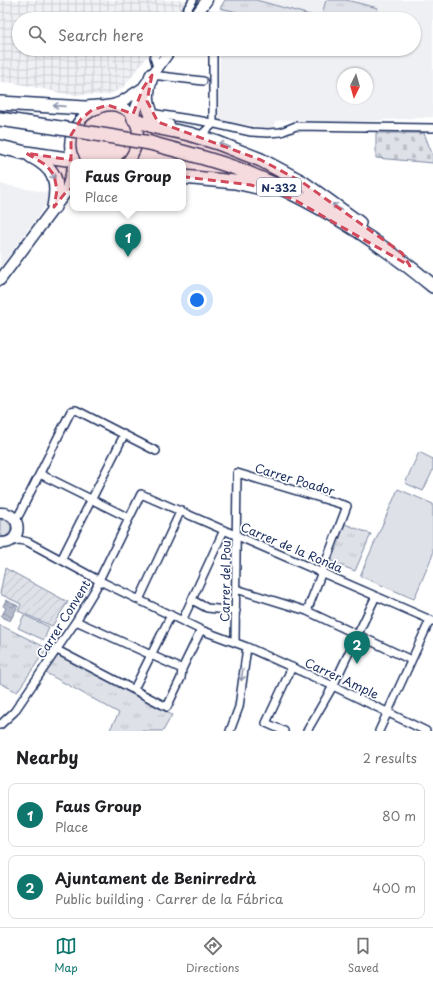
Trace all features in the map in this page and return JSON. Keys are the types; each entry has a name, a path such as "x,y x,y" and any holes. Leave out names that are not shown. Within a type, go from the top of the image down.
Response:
{"highway":[{"path":"154,71 148,84 147,96 151,113 158,122 194,136"},
{"path":"0,103 98,108"},
{"path":"134,118 155,127 218,143 261,160 302,182 402,253 410,266"},
{"name":"N-332","path":"0,119 150,143 205,158 234,168 290,192 360,232 397,256 433,286"},
{"path":"0,146 26,153 70,160"},
{"path":"26,153 46,165 54,175 57,190 54,207"},
{"path":"186,177 235,182 268,189 293,199 372,245 397,256"}],"main road":[{"path":"198,12 207,0"},
{"path":"129,159 134,151 137,139 137,130 134,118 143,88 166,56"},
{"path":"73,159 69,147 73,131 84,116 98,108 121,102 143,88"},
{"path":"113,105 125,110 134,118"},
{"path":"0,280 54,207 69,190"},
{"path":"0,513 8,513 18,526 16,535 6,542 0,552"}],"street":[{"path":"185,12 193,0"},
{"path":"155,56 154,71 203,81"},
{"path":"213,56 213,124"},
{"path":"156,114 268,134 281,132 296,126 433,128"},
{"path":"194,136 213,124"},
{"path":"13,518 22,511 71,411 76,410 156,451"},
{"path":"61,560 124,435"},
{"name":"Carrer del Pou","path":"235,642 237,472"},
{"name":"Carrer Poador","path":"237,472 347,506 321,572"},
{"path":"40,474 129,518"},
{"name":"Carrer de la Ronda","path":"141,494 181,510 431,620"},
{"name":"Carrer Convent","path":"0,725 14,712 76,621 100,581 101,576 141,494"},
{"path":"139,600 181,510"},
{"path":"182,621 224,530"},
{"path":"18,531 28,542"},
{"path":"6,542 20,540 28,542"},
{"name":"Carrer Ample","path":"28,542 100,581 182,621 292,667 426,731"},
{"path":"307,611 321,572"},
{"path":"236,589 307,611 412,660"},
{"path":"307,731 333,686 376,596"},
{"path":"192,600 207,608 236,611"},
{"path":"134,689 171,615"},
{"path":"379,731 431,620"},
{"path":"76,621 182,669"},
{"path":"57,650 167,707 181,678 182,669 201,630"},
{"path":"230,731 237,714 247,647"},
{"path":"284,731 266,722 292,667"}],"highlighted area":[{"path":"152,75 147,101 158,122 261,160 302,182 402,253 410,266 293,199 251,185 128,170 87,180 66,192 54,207 57,190 54,175 46,165 26,153 71,160 71,135 81,119 92,110 108,105 133,114 143,88"}],"shaded area":[{"path":"0,0 190,0 181,12 12,12 12,56 148,56 123,88 107,95 70,95 15,83 0,82"},
{"path":"226,0 433,0 433,117 337,123 290,120 275,121 275,129 218,121 220,56 421,56 421,12 220,12 220,8"},
{"path":"0,184 54,194 0,268"}],"green space":[{"path":"225,0 256,0 299,12 237,12 220,8"},
{"path":"326,0 346,0 378,8 377,12 323,12"},
{"path":"376,133 424,133 433,156 433,163 376,158"},
{"path":"419,452 433,459 433,470 423,491 405,483"},
{"path":"398,489 433,504 433,554 414,599 360,576"},
{"path":"0,520 6,520 11,526 10,533 4,537 0,536"},
{"path":"345,524 371,534 355,571 334,563 331,557"},
{"path":"5,568 68,602 52,626 18,611 21,604 0,594"},
{"path":"24,615 49,627 44,640 18,628"},
{"path":"0,625 47,648 17,692 0,683"},
{"path":"59,654 172,715 163,731 109,731 119,713 46,673"}],"water":[{"path":"6,600 18,606 10,621 1,617 6,608 3,606"}],"place":[{"name":"Faus Group","path":"128,257"},
{"name":"Ajuntament de Benirredrà","path":"357,664"}]}
